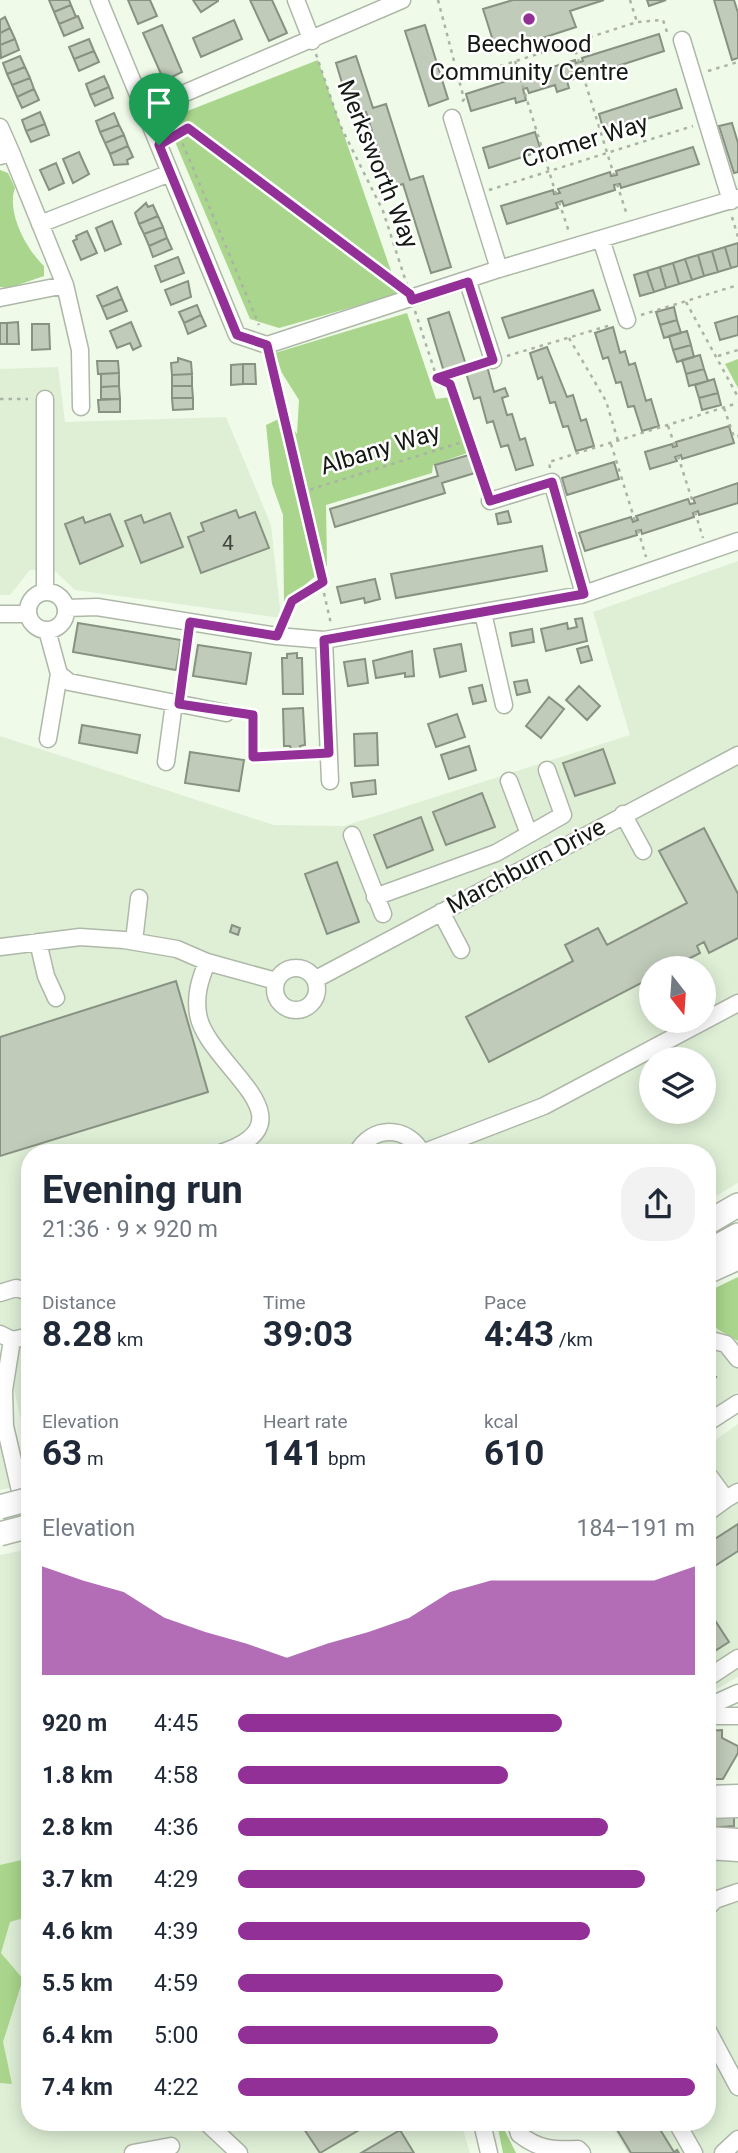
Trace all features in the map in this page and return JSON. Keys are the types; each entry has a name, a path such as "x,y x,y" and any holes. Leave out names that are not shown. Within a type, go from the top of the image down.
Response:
{"highway":[{"path":"716,1218 738,1205"},
{"path":"718,1259 738,1234"},
{"path":"0,1507 21,1501"},
{"path":"0,1534 21,1528"}],"street":[{"path":"99,0 237,335 267,345 411,297 468,282 499,269 732,200 682,40"},
{"path":"296,0 312,41"},
{"path":"143,111 312,41 402,0"},
{"path":"452,118 499,269"},
{"path":"0,127 6,154 40,224 65,285 80,350 81,407"},
{"path":"40,224 170,173"},
{"path":"601,239 627,320"},
{"path":"468,282 493,360"},
{"path":"0,298 65,285"},
{"path":"45,400 45,592"},
{"path":"490,501 552,482 584,594"},
{"path":"67,608 97,607 277,636 329,639 584,594 738,541"},
{"path":"45,592 61,597 67,608 64,621 47,630"},
{"path":"45,592 30,602 28,614 35,625 47,630"},
{"path":"483,613 504,705"},
{"path":"0,614 28,614"},
{"path":"47,630 59,674 48,739"},
{"path":"329,639 330,781"},
{"path":"59,674 69,682 95,689 226,713"},
{"path":"166,762 176,704"},
{"name":"Marchburn Drive","path":"316,979 738,755"},
{"path":"375,897 496,853 563,815 547,770"},
{"path":"509,781 529,834"},
{"path":"623,814 643,851"},
{"path":"352,835 383,914"},
{"path":"496,853 510,875"},
{"path":"134,941 139,898"},
{"path":"441,912 461,950"},
{"path":"0,947 80,937 134,941 177,949 207,962 276,981"},
{"path":"38,942 46,976 57,998"},
{"path":"207,962 197,989 198,1015 210,1044 257,1103 262,1120 256,1134 245,1144"},
{"path":"293,967 307,970 316,979 318,986 314,1000 298,1010 279,1002 276,996 276,981 280,974 293,967"},
{"path":"445,1144 544,1106 738,1003"},
{"path":"363,1144 384,1132 403,1134 413,1144"},
{"path":"0,1293 16,1287 21,1289"},
{"path":"6,1337 5,1426 21,1495"},
{"path":"716,1341 726,1344 738,1359"},
{"path":"716,1417 738,1402"},
{"path":"716,1482 732,1495 716,1507"},
{"path":"716,1672 738,1658"},
{"path":"716,1703 738,1693"},
{"path":"716,1705 738,1706"},
{"path":"716,1716 738,1716"},
{"path":"716,1794 738,1793"},
{"path":"716,1810 738,1809"},
{"path":"716,1836 738,1837"},
{"path":"716,1852 738,1853"},
{"path":"716,1900 738,1892"},
{"path":"716,2046 738,2087"},
{"path":"215,2131 239,2153"},
{"path":"483,2131 489,2153"},
{"path":"518,2131 539,2147 552,2150 578,2148 582,2153"},
{"path":"682,2131 694,2153"},
{"path":"723,2153 738,2139"},
{"path":"133,2153 171,2146"}],"path":[{"path":"439,0 464,99 452,118"},
{"path":"630,0 637,22"},
{"path":"460,79 637,22 663,20 668,36 682,40"},
{"name":"Merksworth Way","path":"312,41 341,125 383,211 437,378 450,384 490,501"},
{"path":"573,43 614,175"},
{"path":"515,61 556,194"},
{"path":"693,76 738,62"},
{"name":"Cromer Way","path":"475,194 706,121"},
{"path":"159,145 188,128 411,297"},
{"path":"179,135 267,345 323,582 329,639"},
{"path":"617,184 632,230"},
{"path":"732,200 738,237"},
{"path":"559,202 573,247"},
{"path":"686,302 738,397"},
{"path":"569,338 606,401 618,441"},
{"path":"717,357 738,350"},
{"path":"437,378 493,360"},
{"path":"0,399 45,400"},
{"path":"552,482 549,462 738,403"},
{"path":"724,407 734,437 738,436"},
{"path":"667,425 675,446"},
{"name":"Albany Way","path":"302,492 469,440"},
{"path":"611,443 635,521"},
{"path":"678,456 693,503"},
{"path":"695,512 707,552"},
{"path":"638,530 651,570"},
{"path":"277,636 292,601 323,582"},
{"path":"176,704 190,622"},
{"path":"226,713 253,715 253,757 329,753"}],"shaded area":[{"path":"58,367 65,422 226,417 271,525 281,618 75,590 55,571 30,570 10,595 0,595 0,369"},
{"path":"738,561 738,1183 716,1196 716,1144 21,1144 21,1420 0,1332 0,736 274,825 344,826 630,735 593,612"},
{"path":"716,1328 738,1341 738,1392 716,1406"},
{"path":"738,1424 738,1677 716,1689 716,1440"},
{"path":"0,1444 10,1488 0,1490"},
{"path":"21,1551 21,2131 463,2131 470,2153 0,2153 0,1555"},
{"path":"738,1803 738,2153 628,2153 615,2131 716,2131 716,1804"}],"green space":[{"path":"318,60 399,294 279,328 250,319 168,125 172,117"},
{"path":"0,170 8,173 15,188 13,208 25,241 44,266 44,276 9,288 0,287"},
{"path":"407,313 436,399 451,397 470,452 433,465 432,473 326,505 327,566 284,603 283,515 272,484 266,425 283,417 297,434 299,400 282,373 275,353"},
{"path":"738,359 738,388 725,364"},
{"path":"738,1277 738,1341 716,1328 716,1288"},
{"path":"21,1860 21,1919 10,1922 1,1953 21,1977 21,1985 3,2042 12,2084 0,2083 0,1865"},
{"path":"499,2131 505,2131 516,2153 503,2153"}],"building":[{"path":"49,0 69,0 71,5 54,12"},
{"path":"128,0 150,0 157,16 138,24"},
{"path":"193,0 218,0 218,1 201,12"},
{"path":"250,0 272,0 287,33 269,41"},
{"name":"Beechwood Community Centre","path":"513,0 604,0 570,11 576,27 524,44 522,39 495,47 483,9"},
{"path":"647,0 666,0 649,6"},
{"path":"714,0 734,0 738,13 738,58 732,60"},
{"path":"71,5 76,17 59,24 54,12"},
{"path":"78,16 83,28 64,36 59,24"},
{"path":"5,17 10,28 0,33 0,20"},
{"path":"234,20 242,39 201,57 193,38"},
{"path":"162,25 182,72 164,81 143,33"},
{"path":"425,25 448,99 429,106 405,31"},
{"path":"10,28 15,39 0,45 0,33"},
{"path":"659,34 664,51 587,76 585,70 578,72 580,77 567,81 569,88 557,92 555,85 529,93 527,88 523,89 526,100 516,103 515,98 471,111 466,94 519,77 520,81 525,79 524,76 575,60 576,63 583,61 582,58"},
{"path":"15,39 19,50 1,58 0,45"},
{"path":"89,39 94,51 74,59 69,47"},
{"path":"94,51 99,62 79,71 74,59"},
{"path":"20,56 25,67 7,74 3,63"},
{"path":"356,56 373,108 386,104 410,180 423,176 451,267 431,273 403,184 390,188 366,112 352,116 336,63"},
{"path":"25,67 30,78 12,85 7,74"},
{"path":"104,76 109,87 90,95 86,84"},
{"path":"30,78 34,89 17,97 12,85"},
{"path":"109,87 113,98 95,106 90,95"},
{"path":"34,89 39,100 22,108 17,97"},
{"path":"676,89 682,108 604,132 599,114"},
{"path":"40,112 45,124 26,131 22,120"},
{"path":"114,113 119,125 100,132 96,121"},
{"path":"732,123 738,143 738,172 734,173 719,126"},
{"path":"45,124 49,135 31,142 26,131"},
{"path":"119,125 124,135 105,143 100,132"},
{"path":"535,132 541,151 489,168 483,148"},
{"path":"124,135 128,146 110,154 105,143"},
{"path":"128,146 133,157 127,160 128,164 114,165 110,154"},
{"path":"693,147 699,164 621,188 620,184 614,185 615,190 564,206 562,201 556,203 558,208 507,224 501,206 553,190 554,194 560,193 558,189 610,172 611,176 617,175 616,171"},
{"path":"79,152 89,174 73,183 63,159"},
{"path":"56,163 64,183 49,190 40,170"},
{"path":"146,203 148,207 153,205 158,216 139,224 135,213"},
{"path":"158,216 163,227 144,234 139,224"},
{"path":"112,221 121,244 105,251 96,228"},
{"path":"163,227 167,238 149,246 144,234"},
{"path":"87,231 97,253 81,260 73,241 77,239 76,236"},
{"path":"167,238 172,249 153,257 149,246"},
{"path":"738,243 738,266 731,268 725,247"},
{"path":"725,247 731,268 718,272 712,251"},
{"path":"712,251 718,272 704,276 698,255"},
{"path":"698,255 704,276 692,280 685,259"},
{"path":"178,257 184,273 161,282 155,266"},
{"path":"685,259 692,280 679,284 673,263"},
{"path":"673,263 679,284 666,288 660,267"},
{"path":"660,267 666,288 654,292 647,271"},
{"path":"647,271 654,292 640,296 634,275"},
{"path":"188,281 191,297 171,305 165,290"},
{"path":"117,287 122,299 102,307 97,296"},
{"path":"593,290 600,310 509,338 502,318"},
{"path":"122,299 127,311 107,319 102,307"},
{"path":"197,305 201,315 184,323 179,312"},
{"path":"674,307 677,320 660,325 656,312"},
{"path":"449,312 466,365 444,372 428,319"},
{"path":"201,315 206,326 188,334 184,323"},
{"path":"738,316 738,335 720,340 715,323"},
{"path":"677,320 681,333 664,338 660,325"},
{"path":"18,322 19,344 7,344 7,323"},
{"path":"131,322 141,346 133,350 130,343 117,348 110,331"},
{"path":"0,323 7,323 7,344 0,344"},
{"path":"32,324 49,324 50,349 32,350"},
{"path":"613,327 620,353 625,351 629,365 635,363 646,401 651,399 659,426 642,431 634,406 628,407 621,382 616,383 608,357 603,359 595,333"},
{"path":"687,331 691,345 673,350 669,336"},
{"path":"691,345 694,357 677,362 673,350"},
{"path":"547,347 567,397 573,395 581,421 586,419 594,446 576,451 568,426 563,427 555,402 550,403 542,377 538,379 530,353"},
{"path":"700,355 704,369 686,374 682,360"},
{"path":"178,358 191,362 192,374 172,375 171,363 178,362"},
{"path":"97,361 118,361 119,373 98,374"},
{"path":"243,364 243,384 231,385 231,365"},
{"path":"243,364 255,364 256,384 243,384"},
{"path":"487,366 494,392 505,388 508,396 502,398 507,415 512,414 520,440 525,438 533,465 516,470 508,445 501,447 493,421 487,423 480,397 474,399 466,373"},
{"path":"704,369 708,381 689,386 686,374"},
{"path":"119,373 119,386 101,387 101,374"},
{"path":"192,374 192,386 172,386 172,375"},
{"path":"714,379 718,393 699,398 695,385"},
{"path":"119,386 120,399 101,399 101,387"},
{"path":"172,386 192,386 193,398 172,398"},
{"path":"718,393 721,405 702,410 699,398"},
{"path":"172,398 193,398 193,409 173,410"},
{"path":"120,399 120,412 99,412 98,400"},
{"path":"729,426 734,443 682,459 681,455 675,457 677,461 650,469 645,452 672,444 673,447 677,446 676,442"},
{"path":"472,454 478,472 442,483 445,493 335,527 330,509 438,476 435,465"},
{"path":"614,462 619,479 567,495 562,478"},
{"path":"738,483 738,503 699,515 698,511 693,513 694,517 642,534 641,530 636,531 637,535 585,551 579,533 631,517 633,522 638,520 636,516 688,499 690,504 695,503 693,498"},
{"path":"236,510 239,518 255,512 269,548 201,573 188,537 204,531 201,523"},
{"path":"508,511 511,522 498,524 496,514"},
{"path":"170,513 183,547 141,563 125,521 141,515 144,523"},
{"path":"110,514 123,546 80,564 65,524 83,517 85,523"},
{"path":"542,546 547,571 396,598 391,574"},
{"path":"375,579 380,599 365,603 364,598 341,603 337,587"},
{"path":"582,618 587,641 546,651 541,629 567,623 568,629 577,627 575,619"},
{"path":"78,623 181,640 176,670 73,652"},
{"path":"532,629 534,642 512,646 510,633"},
{"path":"461,644 466,671 440,677 434,649"},
{"path":"198,645 251,653 246,684 193,676"},
{"path":"588,646 592,660 581,663 577,649"},
{"path":"412,651 414,676 405,677 405,673 376,678 373,661"},
{"path":"297,653 297,658 302,658 303,694 283,694 282,658 287,658 287,654"},
{"path":"365,659 368,683 348,686 344,662"},
{"path":"527,680 530,692 517,695 514,682"},
{"path":"482,685 486,701 473,704 469,688"},
{"path":"579,686 600,706 587,720 566,700"},
{"path":"549,697 564,709 541,738 526,726"},
{"path":"303,708 305,745 300,746 301,750 291,750 290,746 284,746 283,709"},
{"path":"457,714 465,737 436,747 428,724"},
{"path":"82,725 140,735 137,753 79,743"},
{"path":"377,733 378,765 355,766 354,734"},
{"path":"469,746 476,770 449,779 441,755"},
{"path":"603,749 615,783 575,796 563,763"},
{"path":"190,752 244,760 239,791 185,783"},
{"path":"375,780 376,794 353,797 351,783"},
{"path":"482,793 495,827 446,845 433,812"},
{"path":"421,817 433,850 387,868 374,835"},
{"path":"704,828 738,894 738,938 709,953 704,942 697,946 700,953 694,956 639,956 639,984 489,1062 466,1017 573,961 565,945 598,928 607,945 687,903 659,851"},
{"path":"337,862 359,922 327,934 305,874"},
{"path":"232,925 240,928 238,935 230,932"},
{"path":"176,981 208,1092 39,1144 21,1144 21,1150 0,1156 0,1037"},
{"path":"738,1524 738,1551 716,1565 716,1538"},
{"path":"716,1622 729,1642 716,1650"},
{"path":"716,1730 722,1730 722,1738 738,1746 738,1753 723,1779 716,1779"},
{"path":"734,1816 734,1826 716,1827 716,1817"},
{"path":"305,2131 357,2131 320,2153"},
{"path":"401,2131 414,2153 361,2153"},
{"path":"618,2131 661,2131 674,2152 677,2150 679,2153 631,2153"}],"place":[{"name":"Beechwood Community Centre","path":"529,19"}],"route":[{"path":"188,128 410,294 412,300 468,282 493,360 437,378 450,384 490,501 552,482 584,594 324,640 329,753 253,757 253,715 179,704 190,622 277,636 292,601 323,582 267,345 237,335 159,145 188,128"}]}
